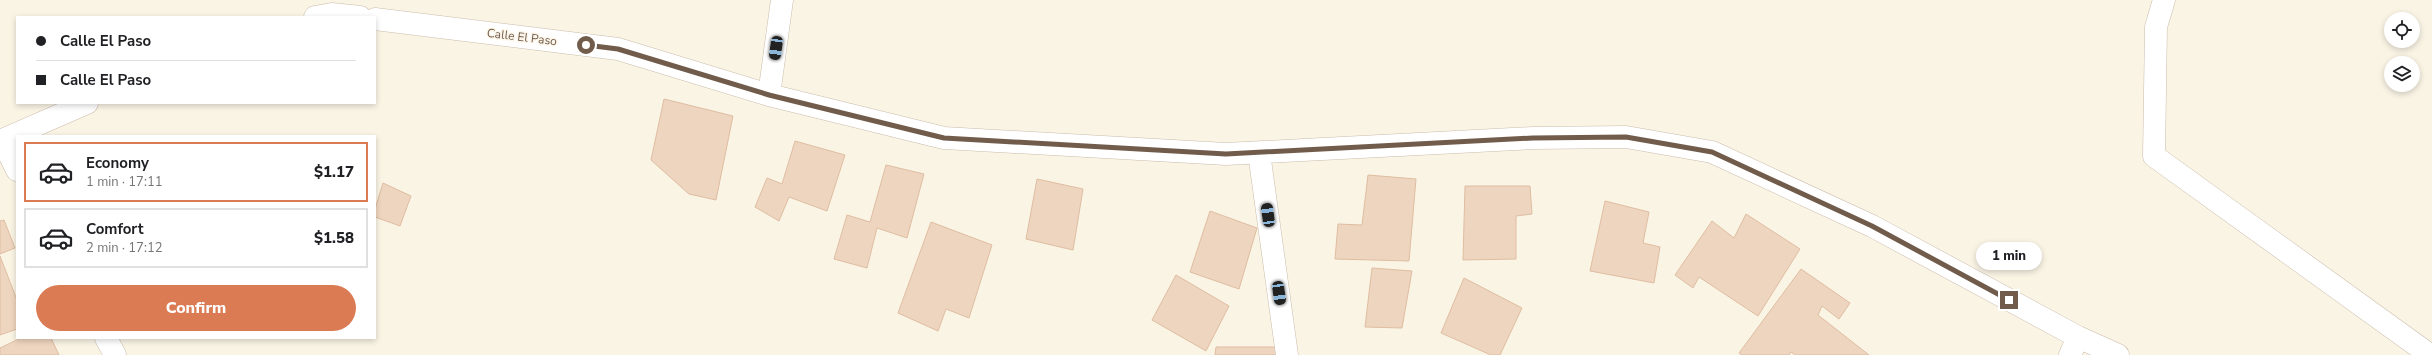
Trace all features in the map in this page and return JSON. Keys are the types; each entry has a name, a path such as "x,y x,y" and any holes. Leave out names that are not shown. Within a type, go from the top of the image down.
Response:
{"street":[{"path":"769,95 782,0"},
{"path":"2164,0 2156,27 2154,156 2430,355"},
{"path":"330,10 356,16"},
{"name":"Calle El Paso","path":"376,19 618,49 769,95 944,138 1226,154 1533,138 1626,137 1712,152 1872,226 2074,346 2118,355"},
{"path":"16,168 1,141 85,104"},
{"path":"1259,153 1287,355"},
{"path":"107,339 115,355"}],"building":[{"path":"664,99 733,116 716,200 689,194 651,160"},
{"path":"795,141 845,155 827,211 789,197 779,221 755,207 767,178 782,184"},
{"path":"886,165 924,174 907,238 877,228 867,268 834,259 847,215 870,222"},
{"path":"1368,175 1416,179 1409,261 1335,259 1338,224 1362,225"},
{"path":"1037,179 1083,189 1073,250 1026,239"},
{"path":"383,183 411,196 400,226 376,217 376,206"},
{"path":"1465,186 1530,186 1532,214 1516,216 1516,259 1463,260"},
{"path":"1605,201 1649,212 1643,243 1660,247 1654,283 1590,271"},
{"path":"1210,211 1257,228 1239,289 1190,272"},
{"path":"1746,214 1800,249 1758,316 1699,277 1693,288 1675,275 1712,221 1734,238"},
{"path":"4,220 15,248 0,254 0,221"},
{"path":"931,222 992,245 969,318 946,309 938,331 898,313"},
{"path":"0,256 16,297 16,329 0,335"},
{"path":"1372,268 1412,271 1402,328 1365,327"},
{"path":"1801,269 1850,303 1839,319 1822,306 1818,315 1869,355 1795,355 1791,352 1789,355 1742,355 1739,353"},
{"path":"1176,275 1229,306 1206,351 1152,320"},
{"path":"1464,278 1522,308 1500,355 1491,355 1441,333"},
{"path":"19,339 51,339 59,355 0,355 0,348"},
{"path":"1216,347 1279,347 1279,355 1215,355"}],"route":[{"path":"586,45 618,49 769,95 944,138 1226,154 1533,138 1626,137 1712,152 1872,226 2009,300"}]}
